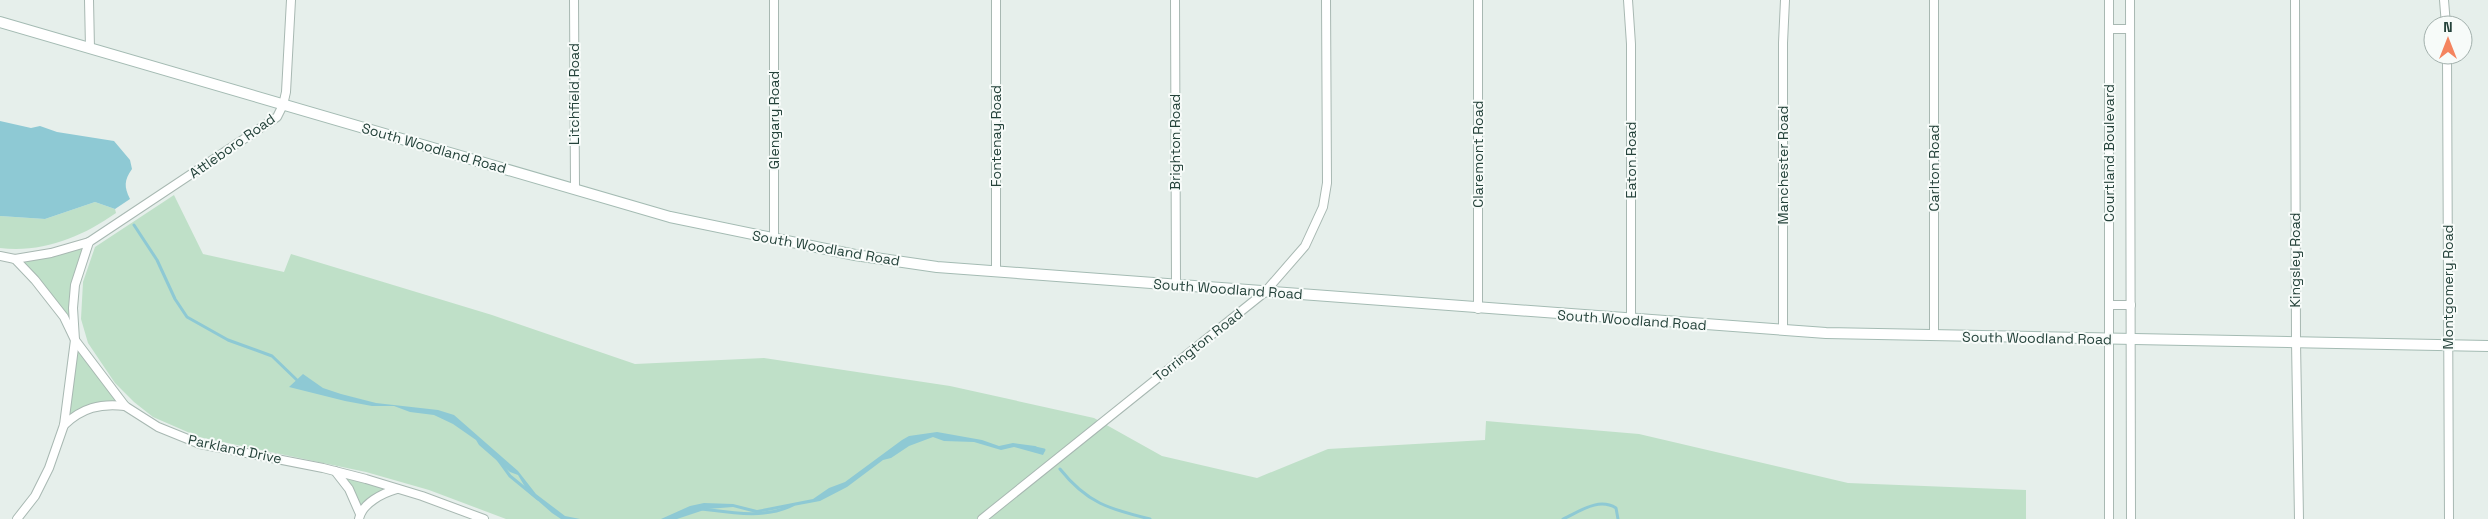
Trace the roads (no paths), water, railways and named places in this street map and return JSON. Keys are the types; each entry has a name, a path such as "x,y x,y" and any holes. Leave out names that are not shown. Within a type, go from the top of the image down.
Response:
{"street":[{"path":"89,0 90,48"},
{"name":"Attleboro Road","path":"15,259 51,253 90,242 273,121 283,105 286,92 291,0"},
{"name":"Litchfield Road","path":"574,0 575,188"},
{"name":"Glengary Road","path":"774,0 774,240"},
{"name":"Fontenay Road","path":"996,0 996,272"},
{"name":"Brighton Road","path":"1175,0 1176,285"},
{"name":"Torrington Road","path":"982,519 1265,292 1305,246 1318,221 1325,195 1326,0"},
{"name":"Claremont Road","path":"1478,0 1478,308"},
{"name":"Eaton Road","path":"1628,0 1631,44 1631,319"},
{"name":"Manchester Road","path":"1783,330 1783,43 1785,0"},
{"name":"Carlton Road","path":"1934,0 1934,336"},
{"name":"Courtland Boulevard","path":"2109,0 2109,519"},
{"name":"Courtland Boulevard","path":"2130,0 2131,519"},
{"name":"Kingsley Road","path":"2295,0 2298,519"},
{"path":"2444,0 2445,15"},
{"name":"South Woodland Road","path":"0,22 670,216 774,240 855,255 996,272 1783,330 1934,336 2488,346"},
{"path":"2109,30 2130,30"},
{"name":"Montgomery Road","path":"2447,65 2449,519"},
{"path":"17,519 26,510 48,468 64,425 75,340 73,308 75,285 90,242"},
{"path":"0,256 15,259"},
{"name":"Parkland Drive","path":"15,259 54,303 75,340 125,406 158,427 200,444 335,471 398,489 484,519"},
{"path":"2109,305 2131,305"},
{"path":"64,425 82,411 93,407 108,404 125,406"},
{"path":"335,471 349,490 359,516 374,500 398,489"},
{"path":"26,510 26,519"}],"water":[{"path":"0,121 31,128 40,126 57,132 114,141 130,160 132,169 127,177 126,184 130,199 115,209 95,202 45,219 0,216"},
{"path":"303,374 323,388 341,394 376,403 438,410 454,415 518,471 536,494 565,516 580,519 561,519 552,513 528,492 518,475 510,472 479,445 476,440 453,424 434,415 410,412 394,406 372,406 345,401 289,387"},
{"path":"937,432 982,440 999,446 1013,443 1035,446 1045,451 1043,455 1014,447 1001,450 974,442 944,441 933,437 909,446 891,458 883,460 847,487 820,501 756,513 733,507 707,509 677,519 661,519 690,506 704,503 733,504 757,510 813,499 829,488 845,482 909,436"}],"waterway":[{"path":"134,225 157,260 175,299 187,317 228,340 272,356 300,383"},
{"path":"1035,448 1044,450"},
{"path":"497,458 510,476 538,499"},
{"path":"1060,469 1080,490 1100,503 1122,512 1150,519"},
{"path":"1563,519 1589,507 1602,504 1616,508 1618,519"},
{"path":"702,509 749,514 771,512 793,505"}]}
